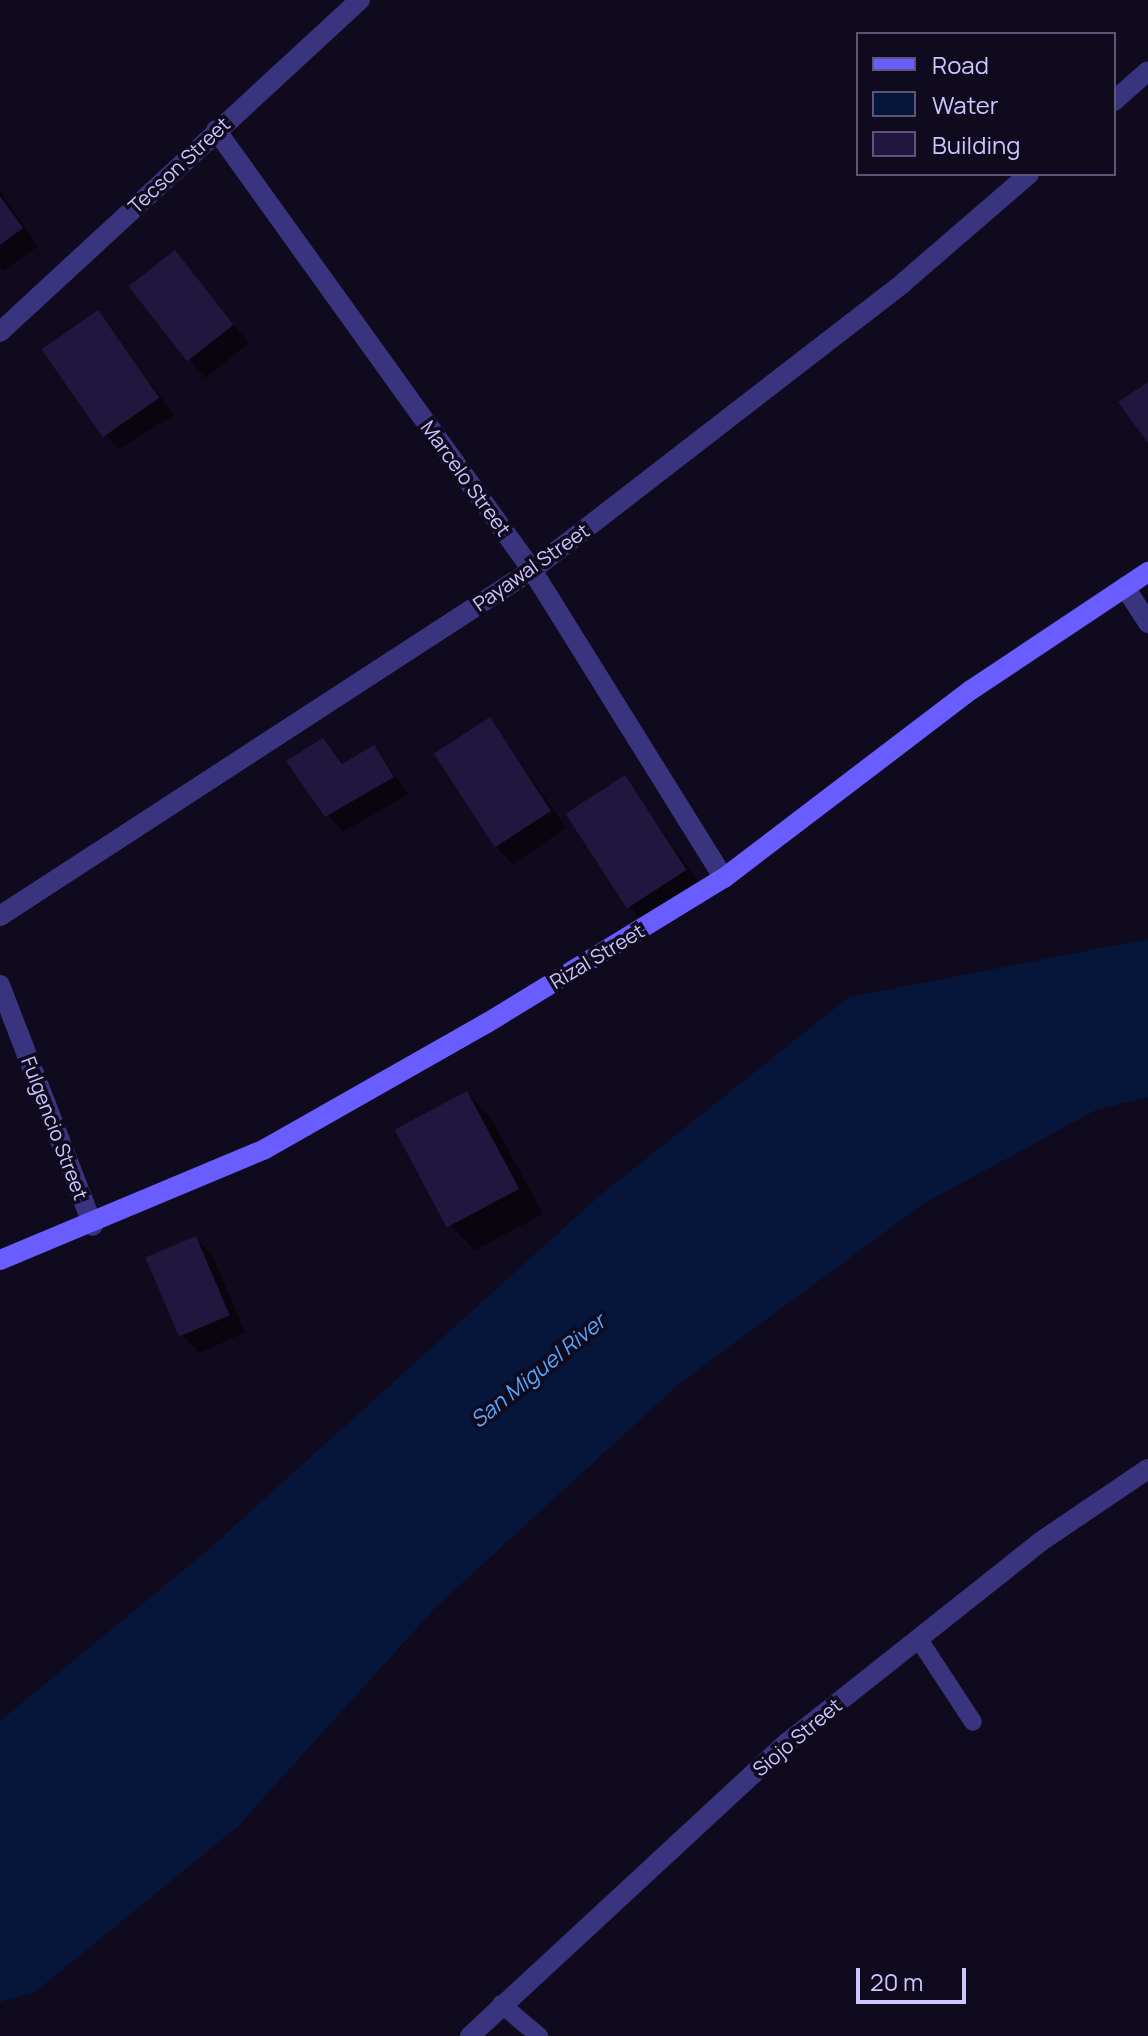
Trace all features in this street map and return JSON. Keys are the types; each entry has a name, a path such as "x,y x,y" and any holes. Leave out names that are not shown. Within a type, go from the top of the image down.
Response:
{"main road":[{"name":"Rizal Street","path":"0,1260 93,1226 265,1149 724,878 971,690 1148,572"}],"street":[{"name":"Tecson Street","path":"0,332 350,3"},
{"path":"1116,99 1148,71"},
{"name":"Marcelo Street","path":"216,130 532,570 724,878"},
{"name":"Payawal Street","path":"0,916 532,570 904,282 1027,176"},
{"path":"1125,587 1148,623"},
{"name":"Fulgencio Street","path":"0,985 93,1226"},
{"name":"Siojo Street","path":"470,2036 501,2004 788,1742 918,1638 1148,1469"}],"lane":[{"path":"918,1638 973,1722"},
{"path":"501,2004 539,2036"}],"water":[{"name":"San Miguel River","path":"1148,939 1148,1097 1096,1110 923,1204 680,1383 435,1608 237,1827 35,1992 0,2002 0,1721 208,1550 598,1197 849,997"}],"building":[{"path":"0,196 23,228 0,245"},
{"path":"175,250 233,325 187,361 129,286"},
{"path":"98,310 159,398 103,437 41,350"},
{"path":"1148,382 1148,443 1118,402"},
{"path":"490,717 551,811 495,847 434,753"},
{"path":"323,738 342,764 374,745 394,777 325,817 286,761"},
{"path":"625,775 687,870 627,908 565,814"},
{"path":"467,1091 519,1189 447,1228 395,1129"},
{"path":"196,1236 230,1315 179,1337 145,1257"}]}
